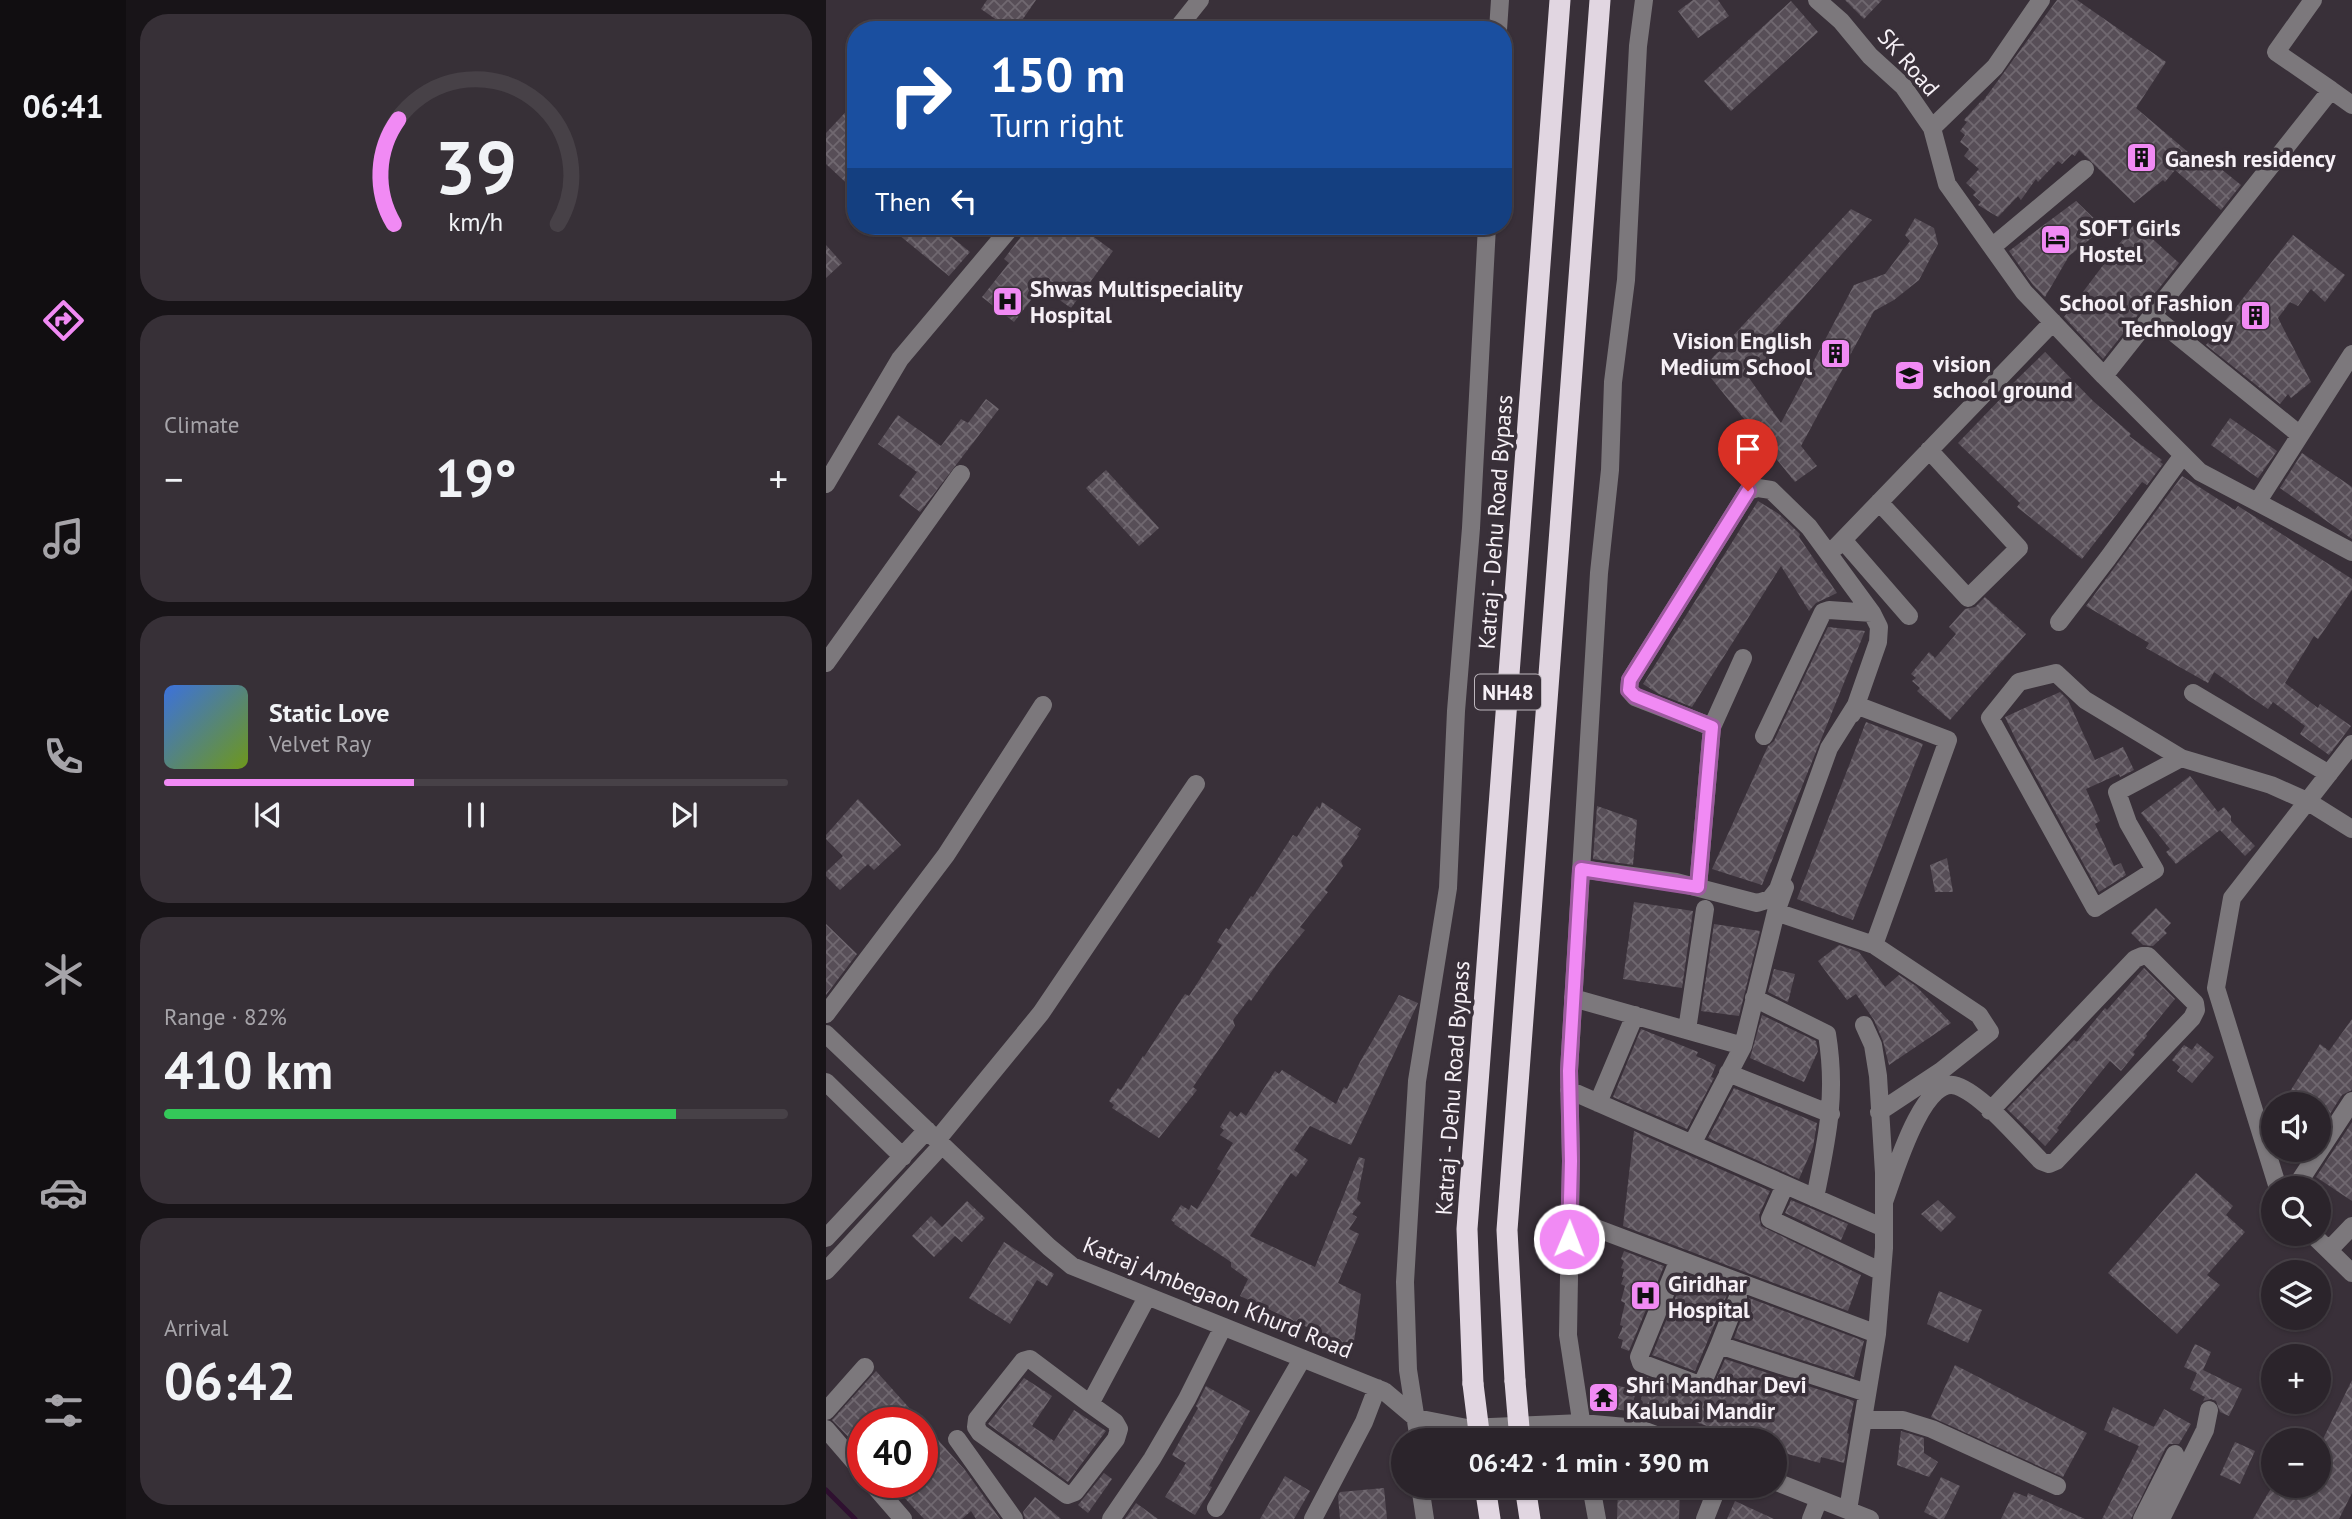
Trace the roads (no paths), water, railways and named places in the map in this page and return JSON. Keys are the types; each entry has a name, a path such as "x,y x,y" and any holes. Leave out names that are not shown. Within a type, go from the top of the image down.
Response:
{"highway":[{"name":"Katraj - Dehu Road Bypass","path":"1478,1428 1473,1384 1467,1229 1560,0"},
{"name":"NH48","path":"1519,1428 1507,1230 1600,0"},
{"path":"1487,1498 1490,1519"},
{"path":"1527,1498 1530,1519"}],"street":[{"path":"1183,21 1200,0"},
{"path":"1499,21 1500,0"},
{"path":"1582,1428 1568,1335 1569,1090 1599,573 1610,470 1613,382 1626,279 1638,46 1644,0"},
{"path":"1932,128 1994,67 2041,0"},
{"path":"2313,0 2276,52 2352,105"},
{"name":"SK Road","path":"1823,2 1870,56 1903,86 1932,128 1947,184 2024,292 2104,376 2200,472 2352,552"},
{"path":"2104,376 2331,90"},
{"path":"1992,247 2085,169"},
{"path":"826,484 900,359 1004,235"},
{"path":"1417,1428 1408,1370 1405,1282 1417,1081 1448,888 1456,711 1480,392 1487,235"},
{"path":"2152,315 2300,435"},
{"path":"1909,616 1839,543 2053,322"},
{"path":"2258,501 2352,354"},
{"path":"1880,502 1968,598 2020,548 1929,450"},
{"path":"2059,622 2183,455"},
{"path":"826,663 961,474"},
{"path":"1692,1144 1742,1046 1776,912 1878,642 1879,627 1872,613 1809,527 1771,490 1758,488 1748,491 1630,680 1629,690 1635,696 1712,727"},
{"path":"1764,736 1823,612 1829,610 1872,613"},
{"path":"1698,887 1712,727 1743,659"},
{"path":"2181,758 2117,792 2128,823 2155,870 2095,908 1990,719 2019,682 2056,673 2085,700 2181,758 2271,785 2307,801 2352,830"},
{"path":"2193,693 2329,774"},
{"path":"826,1014 946,855 1043,705"},
{"path":"1581,869 1698,887 1757,903 1770,899 1778,889 1829,748 1856,705"},
{"path":"1856,705 1948,740 1874,945"},
{"path":"2274,1176 2216,988 2232,898 2352,744"},
{"path":"826,1271 1041,1013 1196,785"},
{"path":"1687,1030 1705,909"},
{"path":"1776,912 1874,945 1979,1015 1990,1032 1941,1071 1879,1112"},
{"path":"1884,1202 1920,1109 1937,1089 1948,1084 1957,1086 1990,1111 2041,1161 2049,1164 2056,1161 2192,1018 2196,1010 2195,1003 2148,956 2135,959 1990,1111"},
{"path":"1573,998 1742,1046"},
{"path":"1754,998 1827,1034 1832,1064 1831,1114 1815,1198"},
{"path":"1598,1103 1635,1016"},
{"path":"1848,1510 1877,1334 1884,1228 1884,1173 1878,1076 1873,1045 1864,1025"},
{"name":"Katraj Ambegaon Khurd Road","path":"826,1034 1072,1266 1384,1391 1416,1418"},
{"path":"1728,1073 1831,1114"},
{"path":"826,1082 903,1157"},
{"path":"1569,1090 1884,1228"},
{"path":"2303,1176 2352,1101"},
{"path":"826,1238 903,1157 935,1138"},
{"path":"1785,1185 1770,1219 1882,1272"},
{"path":"1569,1218 1877,1334"},
{"path":"2329,1250 2352,1226"},
{"path":"2325,1246 2352,1273"},
{"path":"1675,1269 1639,1357 1645,1367 1699,1385 1738,1297"},
{"path":"1090,1404 1147,1297"},
{"path":"1111,1519 1152,1459 1187,1399 1223,1327"},
{"path":"1719,1345 1867,1393"},
{"path":"1030,1359 1090,1404 1115,1422 1119,1429 1116,1439 1075,1492 1067,1495 980,1433 976,1427 976,1419 1023,1360 1030,1359"},
{"path":"1216,1508 1302,1359"},
{"path":"826,1411 865,1367"},
{"path":"1313,1519 1364,1422 1377,1388"},
{"path":"2161,1519 2205,1430 2209,1410"},
{"path":"1416,1418 1467,1428"},
{"path":"1863,1420 1903,1420 1932,1429 2057,1486"},
{"path":"826,1429 847,1453"},
{"path":"957,1438 1014,1519"},
{"path":"2142,1519 2175,1454"},
{"path":"1787,1486 1870,1519"},
{"path":"884,1498 902,1519"},
{"path":"1422,1498 1425,1519"},
{"path":"1593,1498 1597,1519"},
{"path":"1704,1519 1713,1498"},
{"path":"1811,1519 1819,1499"}],"waterway":[{"path":"826,1490 855,1519"}],"place":[{"name":"Ganesh residency","path":"2142,158"},
{"name":"SOFT Girls Hostel","path":"2056,240"},
{"name":"Shwas Multispeciality Hospital","path":"1007,301"},
{"name":"School of Fashion Technology","path":"2256,315"},
{"name":"Vision English Medium School","path":"1835,353"},
{"name":"vision school ground","path":"1910,376"},
{"name":"Giridhar Hospital","path":"1645,1296"},
{"name":"Shri Mandhar Devi Kalubai Mandir","path":"1603,1397"}]}
